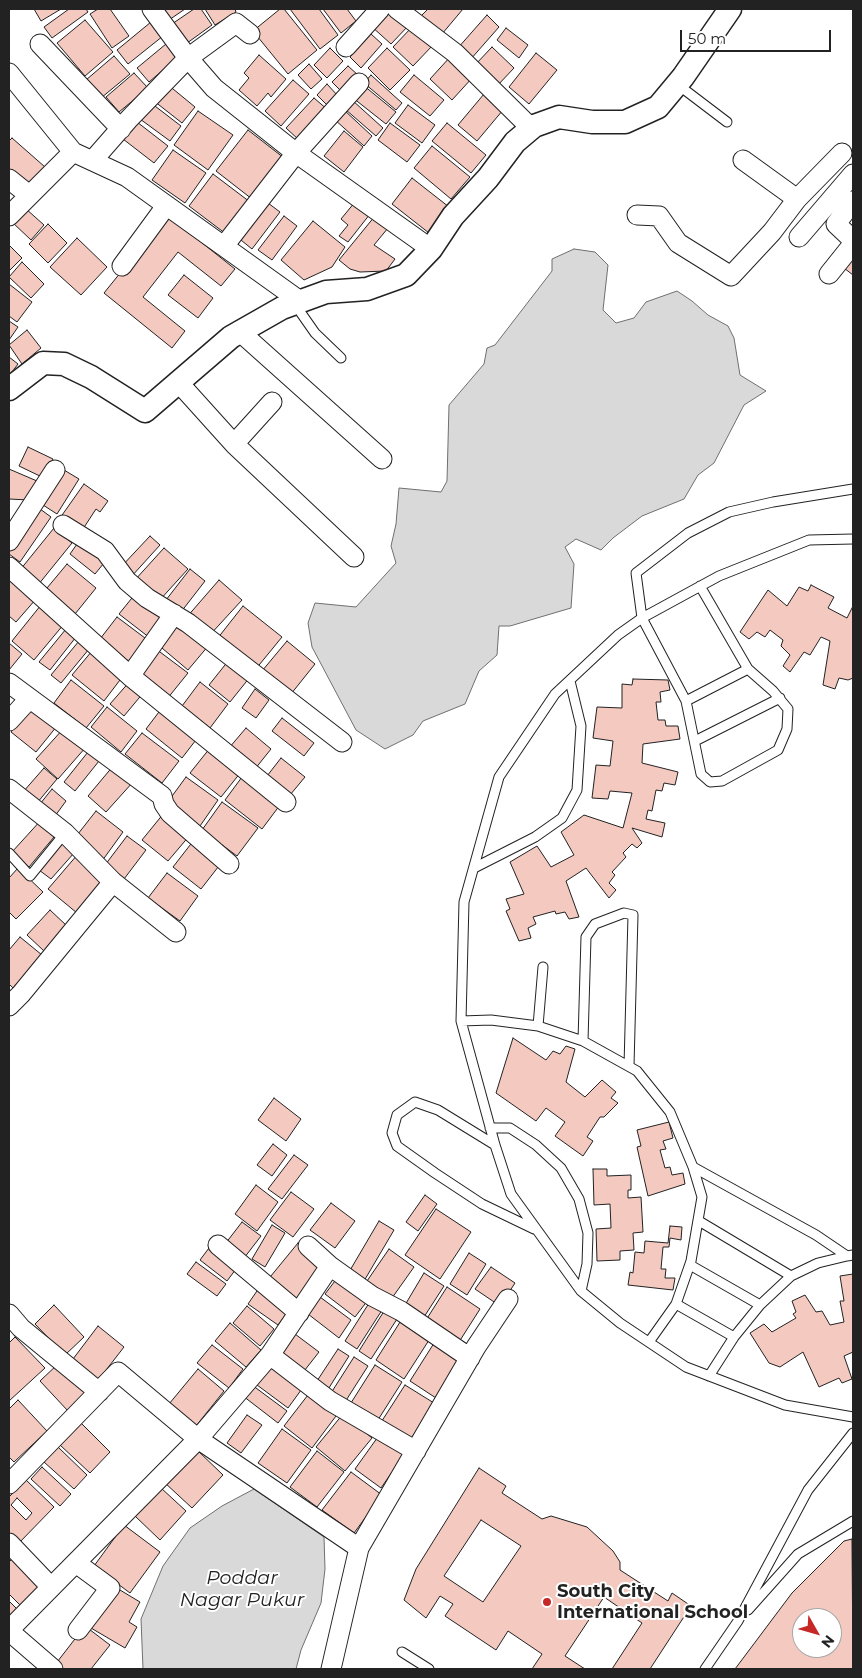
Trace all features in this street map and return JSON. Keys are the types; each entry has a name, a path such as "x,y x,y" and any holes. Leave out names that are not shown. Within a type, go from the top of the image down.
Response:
{"street":[{"path":"152,9 188,58 214,88 296,153 431,249"},
{"path":"346,47 380,9"},
{"path":"397,9 455,53 531,128"},
{"path":"9,388 43,363 64,364 91,377 145,411 238,331 282,308 326,292 367,289 406,275 431,249 453,216 488,178 515,142 531,128 559,117 592,122 625,122 658,107 677,84 730,9"},
{"path":"93,160 188,58 236,23 250,34"},
{"path":"40,44 120,129"},
{"path":"9,73 73,152 127,177 300,301"},
{"path":"224,246 296,153 359,83"},
{"path":"9,216 73,152"},
{"path":"637,215 659,216 678,244 730,276 772,232 797,199 841,153"},
{"path":"743,160 797,199"},
{"path":"799,237 853,174"},
{"path":"9,179 28,195"},
{"path":"853,201 836,224 853,240"},
{"path":"122,266 166,206"},
{"path":"829,274 853,244"},
{"path":"238,331 382,459"},
{"path":"179,383 234,444 354,556"},
{"path":"234,444 272,402"},
{"path":"9,541 55,470"},
{"path":"63,525 105,551 127,581 147,598 174,614 342,742"},
{"path":"9,566 130,676 286,802"},
{"path":"130,676 174,614"},
{"path":"9,683 162,796 164,804 170,813 229,864"},
{"path":"9,722 30,699"},
{"path":"9,789 64,833 113,882 176,932"},
{"path":"9,1006 113,882"},
{"path":"218,1245 299,1313"},
{"path":"308,1246 330,1266 470,1358"},
{"path":"53,1669 9,1631 198,1438 270,1354 330,1266"},
{"path":"336,1667 359,1548 470,1358 508,1299"},
{"path":"13,1327 99,1392"},
{"path":"270,1354 330,1401 416,1451"},
{"path":"9,1484 118,1372 198,1438 359,1548"},
{"path":"9,1543 51,1587"},
{"path":"76,1563 110,1588 78,1630"}],"lane":[{"path":"677,84 727,122"},
{"path":"300,301 301,313 315,333 341,358"},
{"path":"700,586 748,669 780,698 788,709 787,729 778,750 722,781 710,782 701,774 686,701 642,618 636,573 688,533 729,512 782,500 853,489"},
{"path":"853,539 809,540 719,576 642,618 618,635 555,694 499,777 464,902 461,1021 510,1194 581,1291 620,1323 686,1366 785,1406 853,1417"},
{"path":"686,701 748,669"},
{"path":"474,868 535,837 562,818 577,790 581,726 570,681"},
{"path":"695,741 780,698"},
{"path":"12,856 30,876 64,833"},
{"path":"9,868 12,856"},
{"path":"583,1041 586,937 595,924 624,913 633,915 629,1066"},
{"path":"538,1026 543,966"},
{"path":"461,1021 491,1020 538,1026 583,1041 638,1071 670,1112 693,1167 702,1197 690,1265 676,1304 649,1342"},
{"path":"495,1145 438,1110 416,1102 397,1115 392,1132 397,1146 435,1173 482,1204 537,1231"},
{"path":"490,1128 510,1128 536,1145 561,1168 579,1200 588,1233 587,1264 581,1291"},
{"path":"693,1167 816,1235 850,1256"},
{"path":"699,1221 791,1276"},
{"path":"709,1376 734,1338 760,1305 791,1276 818,1263 850,1256"},
{"path":"690,1265 760,1305"},
{"path":"676,1304 734,1338"},
{"path":"705,1669 738,1621 808,1490 853,1433"},
{"path":"738,1621 798,1554 853,1521"},
{"path":"402,1652 428,1669"}],"water":[{"path":"574,249 595,252 608,265 603,310 616,323 634,318 646,302 677,291 708,315 728,326 734,338 740,375 766,391 744,405 714,463 698,475 684,499 642,516 613,538 601,550 576,539 565,547 574,564 571,608 510,626 499,626 497,655 479,671 465,704 423,721 413,735 385,749 356,730 312,647 308,623 315,603 356,607 396,563 391,546 396,524 399,488 441,492 447,481 449,405 484,364 487,348 495,345 552,271 552,259"},
{"name":"Poddar Nagar Pukur","path":"254,1489 324,1537 325,1569 321,1603 301,1650 296,1669 143,1669 141,1619 163,1566 190,1528 222,1506"}],"building":[{"path":"34,9 61,9 41,21"},
{"path":"69,9 86,9 88,12 52,38 44,27"},
{"path":"98,9 110,9 129,36 112,48 90,14"},
{"path":"157,9 185,9 166,22"},
{"path":"194,9 201,9 212,25 183,46 169,26"},
{"path":"205,9 235,9 236,12 215,25"},
{"path":"280,9 284,9 317,50 288,74 253,31"},
{"path":"290,9 319,9 338,35 320,49"},
{"path":"323,9 347,9 356,21 341,33"},
{"path":"387,9 409,25 391,44 371,26"},
{"path":"428,9 463,9 442,34 421,16"},
{"path":"487,15 499,27 470,60 457,49"},
{"path":"85,20 113,52 85,76 57,43"},
{"path":"151,22 163,36 128,64 117,50"},
{"path":"413,26 433,45 413,66 393,47"},
{"path":"506,28 528,45 519,58 497,40"},
{"path":"371,34 382,44 361,68 350,57"},
{"path":"166,44 178,57 149,82 137,68"},
{"path":"492,47 514,68 497,86 475,65"},
{"path":"330,48 343,61 327,78 314,65"},
{"path":"387,48 410,70 390,90 368,68"},
{"path":"536,53 557,70 529,104 509,87"},
{"path":"259,55 286,79 271,97 268,93 257,106 239,90 249,78 244,73"},
{"path":"114,56 130,74 101,98 86,80"},
{"path":"451,56 473,77 452,100 430,79"},
{"path":"309,64 322,79 311,89 298,75"},
{"path":"348,66 358,75 342,92 332,82"},
{"path":"134,73 148,88 119,112 106,97"},
{"path":"371,75 402,103 396,110 364,83"},
{"path":"414,75 444,100 430,116 400,92"},
{"path":"293,80 309,94 281,126 265,111"},
{"path":"167,84 195,107 182,123 154,101"},
{"path":"327,84 338,96 328,106 317,95"},
{"path":"363,85 396,112 386,124 353,98"},
{"path":"484,94 503,110 477,141 458,125"},
{"path":"314,98 328,110 299,140 286,128"},
{"path":"352,100 383,128 376,136 345,109"},
{"path":"151,103 181,126 170,141 140,119"},
{"path":"408,105 435,125 422,143 395,123"},
{"path":"343,109 372,136 364,146 334,119"},
{"path":"198,111 233,135 208,170 174,145"},
{"path":"137,122 168,146 154,163 123,139"},
{"path":"390,123 420,145 407,162 378,140"},
{"path":"447,123 486,155 471,173 432,141"},
{"path":"248,130 284,158 252,199 216,171"},
{"path":"344,131 363,147 344,172 324,156"},
{"path":"12,138 45,167 26,189 9,174 9,141"},
{"path":"432,146 470,177 451,199 414,168"},
{"path":"173,150 206,173 185,203 152,180"},
{"path":"213,174 250,202 226,234 189,206"},
{"path":"412,178 449,207 429,233 392,204"},
{"path":"264,200 280,212 252,249 236,236"},
{"path":"355,202 370,214 348,242 339,236 348,225 341,219"},
{"path":"25,208 44,225 31,240 12,222"},
{"path":"167,215 235,269 221,286 178,252 143,297 185,331 172,348 104,293"},
{"path":"284,216 297,226 272,260 258,250"},
{"path":"375,216 388,228 374,245 395,259 386,271 360,272 350,269 339,260"},
{"path":"313,221 345,247 332,267 304,280 281,260"},
{"path":"48,224 67,243 48,263 29,244"},
{"path":"77,238 107,267 81,295 50,267"},
{"path":"9,245 22,258 9,271"},
{"path":"853,249 853,275 840,265"},
{"path":"22,262 44,284 31,298 9,277"},
{"path":"184,275 213,298 198,318 168,295"},
{"path":"9,284 32,302 17,322 9,316"},
{"path":"9,321 18,327 9,340"},
{"path":"27,330 41,348 22,364 9,345"},
{"path":"9,357 18,364 9,376"},
{"path":"28,447 53,459 44,478 19,466"},
{"path":"9,469 37,481 29,500 9,499"},
{"path":"64,470 79,479 57,514 43,505"},
{"path":"84,484 108,501 100,512 96,509 81,532 60,518"},
{"path":"36,506 51,517 20,562 9,554 9,544"},
{"path":"54,528 72,543 38,585 20,570"},
{"path":"150,536 160,545 131,577 120,568"},
{"path":"82,537 108,558 95,574 70,554"},
{"path":"164,548 188,569 158,602 134,581"},
{"path":"67,564 96,588 71,619 42,594"},
{"path":"190,569 205,581 181,612 166,600"},
{"path":"9,575 36,599 16,622 9,616"},
{"path":"219,580 242,600 208,637 186,618"},
{"path":"811,585 834,597 828,608 847,618 853,606 853,678 848,680 839,678 835,689 823,685 830,641 821,637 810,655 804,652 790,672 783,666 790,655 781,646 783,640 770,630 765,637 757,632 749,639 740,632 768,590 787,606 799,587 808,591"},
{"path":"136,593 167,617 150,638 119,614"},
{"path":"41,605 64,624 34,660 12,641"},
{"path":"243,606 282,637 255,670 217,639"},
{"path":"117,617 149,641 131,663 100,639"},
{"path":"177,618 209,645 188,670 156,643"},
{"path":"66,629 76,637 50,670 39,662"},
{"path":"79,641 89,649 61,683 51,675"},
{"path":"287,641 315,664 291,694 262,671"},
{"path":"9,643 22,654 9,670"},
{"path":"156,649 188,673 167,699 136,675"},
{"path":"92,651 123,676 104,701 72,675"},
{"path":"229,660 250,677 230,702 209,685"},
{"path":"633,679 668,680 670,690 660,692 661,702 656,702 658,720 665,720 666,726 678,726 680,739 643,744 642,763 678,772 675,785 664,783 662,791 656,790 652,811 648,810 646,819 665,823 662,837 632,828 642,843 637,848 632,844 623,853 626,857 612,872 615,875 609,883 616,890 609,898 586,868 566,881 579,917 569,919 565,912 556,914 555,911 533,917 536,924 528,928 531,938 519,941 506,911 510,909 506,899 524,894 510,862 537,846 551,867 574,855 561,832 584,815 623,828 632,793 610,791 608,799 592,798 596,765 610,766 613,741 593,738 597,707 622,708 622,684 632,685"},
{"path":"71,680 104,706 86,728 54,703"},
{"path":"131,680 144,692 124,716 110,704"},
{"path":"200,682 228,704 210,728 182,706"},
{"path":"255,689 269,700 256,718 242,708"},
{"path":"32,706 57,726 36,752 11,732"},
{"path":"107,707 137,731 121,752 91,727"},
{"path":"162,708 199,736 182,758 146,729"},
{"path":"282,718 314,743 304,756 272,731"},
{"path":"64,728 86,747 58,779 36,759"},
{"path":"246,728 271,749 255,769 229,748"},
{"path":"142,733 179,761 162,783 125,754"},
{"path":"92,747 103,756 75,791 64,782"},
{"path":"210,748 241,772 221,797 190,773"},
{"path":"281,758 305,777 290,795 267,776"},
{"path":"114,765 133,782 106,812 88,796"},
{"path":"44,768 57,779 37,803 23,792"},
{"path":"245,773 283,801 262,829 225,800"},
{"path":"186,777 218,800 200,826 167,803"},
{"path":"52,789 66,801 55,816 40,804"},
{"path":"222,802 258,828 237,856 202,830"},
{"path":"96,811 123,832 102,861 74,839"},
{"path":"164,813 190,835 168,861 142,840"},
{"path":"42,819 51,827 47,831 54,837 29,867 12,852"},
{"path":"127,836 146,850 121,883 102,869"},
{"path":"194,840 222,862 201,889 173,867"},
{"path":"63,843 74,853 51,879 39,870"},
{"path":"78,854 106,879 77,913 48,889"},
{"path":"18,868 43,892 16,919 9,912 9,878"},
{"path":"167,873 198,896 180,921 148,898"},
{"path":"50,910 67,926 44,951 27,935"},
{"path":"20,937 42,955 13,988 9,984 9,950"},
{"path":"513,1038 546,1060 553,1051 560,1054 566,1046 575,1049 566,1082 585,1097 602,1080 616,1092 611,1098 618,1103 604,1117 600,1117 587,1137 593,1141 583,1156 555,1136 565,1122 546,1108 536,1121 496,1093"},
{"path":"274,1098 301,1119 286,1141 258,1120"},
{"path":"669,1122 673,1138 663,1141 666,1149 660,1150 665,1168 670,1167 672,1175 683,1173 685,1184 648,1196 637,1147 641,1146 637,1130"},
{"path":"273,1144 287,1155 272,1176 257,1165"},
{"path":"294,1155 308,1165 282,1199 268,1189"},
{"path":"593,1169 607,1169 607,1176 631,1175 631,1190 628,1190 628,1198 641,1197 643,1232 633,1233 634,1250 620,1251 620,1260 597,1261 596,1229 611,1228 610,1204 594,1205"},
{"path":"256,1185 278,1202 257,1231 235,1214"},
{"path":"291,1192 314,1209 293,1237 270,1220"},
{"path":"425,1195 437,1204 418,1231 406,1222"},
{"path":"331,1203 355,1221 335,1248 310,1230"},
{"path":"436,1209 471,1232 440,1279 405,1255"},
{"path":"379,1221 394,1230 364,1281 349,1272"},
{"path":"242,1222 261,1236 241,1262 222,1248"},
{"path":"272,1225 285,1233 265,1267 252,1259"},
{"path":"670,1226 682,1227 681,1240 670,1238 669,1247 663,1247 661,1269 666,1269 665,1278 675,1278 673,1290 628,1285 630,1272 633,1273 635,1252 644,1253 645,1241 668,1243"},
{"path":"298,1243 325,1266 293,1305 266,1282"},
{"path":"209,1248 236,1269 227,1281 200,1260"},
{"path":"389,1249 414,1267 392,1298 367,1281"},
{"path":"469,1253 486,1264 467,1295 450,1284"},
{"path":"196,1262 226,1284 217,1296 187,1274"},
{"path":"491,1267 515,1283 500,1306 475,1289"},
{"path":"424,1273 444,1286 424,1317 405,1305"},
{"path":"853,1274 853,1352 844,1356 852,1379 842,1383 839,1378 819,1387 803,1352 780,1367 769,1363 750,1333 764,1324 772,1332 796,1318 793,1314 796,1312 792,1301 805,1295 816,1312 822,1311 830,1325 844,1322 840,1301 844,1301 840,1276"},
{"path":"338,1277 368,1300 355,1317 325,1294"},
{"path":"447,1287 480,1309 459,1342 426,1320"},
{"path":"259,1288 289,1310 278,1325 248,1304"},
{"path":"320,1297 351,1320 339,1338 308,1314"},
{"path":"371,1300 384,1307 357,1349 345,1341"},
{"path":"54,1305 84,1337 65,1355 35,1324"},
{"path":"247,1306 274,1329 260,1346 233,1323"},
{"path":"386,1308 399,1316 371,1359 359,1351"},
{"path":"402,1319 431,1337 404,1379 376,1360"},
{"path":"230,1323 261,1350 246,1367 215,1341"},
{"path":"98,1326 124,1347 96,1383 70,1363"},
{"path":"295,1334 319,1352 301,1375 278,1357"},
{"path":"15,1337 45,1368 9,1401 9,1343"},
{"path":"436,1340 462,1357 436,1398 410,1381"},
{"path":"212,1345 243,1369 229,1388 197,1363"},
{"path":"338,1349 349,1356 327,1391 315,1384"},
{"path":"354,1357 368,1366 345,1402 331,1393"},
{"path":"269,1360 304,1386 288,1408 253,1382"},
{"path":"59,1363 87,1393 68,1411 40,1381"},
{"path":"375,1365 402,1382 376,1423 349,1406"},
{"path":"198,1369 224,1391 196,1426 169,1404"},
{"path":"252,1385 287,1411 278,1423 243,1396"},
{"path":"405,1385 434,1403 407,1445 378,1427"},
{"path":"311,1391 339,1412 312,1448 284,1426"},
{"path":"18,1400 47,1431 14,1462 9,1457 9,1409"},
{"path":"343,1414 372,1438 345,1471 316,1447"},
{"path":"247,1415 262,1425 241,1453 227,1443"},
{"path":"81,1423 110,1452 90,1473 60,1445"},
{"path":"282,1429 311,1450 287,1483 258,1463"},
{"path":"380,1434 406,1452 381,1488 355,1469"},
{"path":"58,1447 87,1475 74,1489 44,1462"},
{"path":"195,1448 223,1475 192,1508 164,1482"},
{"path":"317,1451 344,1472 317,1507 290,1487"},
{"path":"42,1467 71,1494 60,1506 31,1479"},
{"path":"479,1468 506,1486 502,1493 542,1519 551,1516 587,1527 613,1551 620,1562 620,1570 668,1601 672,1593 691,1606 650,1669 612,1669 642,1623 604,1597 565,1656 585,1669 532,1669 542,1654 508,1631 496,1650 445,1616 453,1604 440,1596 426,1618 404,1600 416,1569","holes":["481,1520 521,1546 483,1602 444,1576"]},
{"path":"351,1472 382,1495 354,1533 322,1510"},
{"path":"26,1480 54,1507 17,1545 9,1537 9,1497","holes":["17,1498 32,1513 26,1520 11,1505"]},
{"path":"161,1488 186,1511 160,1540 135,1516"},
{"path":"124,1525 160,1552 130,1593 94,1566"},
{"path":"852,1539 853,1669 735,1669 792,1593 844,1541"},
{"path":"15,1556 43,1583 21,1606 9,1594 9,1562"},
{"path":"115,1587 140,1602 129,1622 137,1627 125,1648 91,1628"},
{"path":"9,1601 17,1609 9,1618"},
{"path":"85,1626 110,1645 91,1669 58,1669 54,1666"}],"place":[{"name":"South City International School","path":"547,1602"}]}
